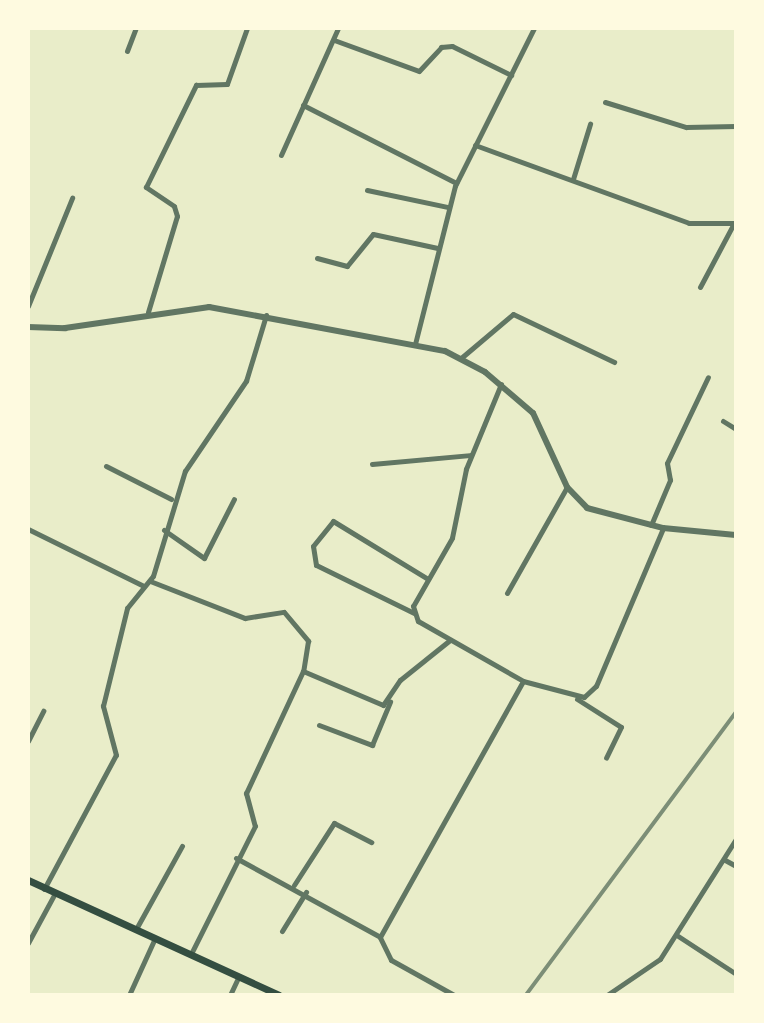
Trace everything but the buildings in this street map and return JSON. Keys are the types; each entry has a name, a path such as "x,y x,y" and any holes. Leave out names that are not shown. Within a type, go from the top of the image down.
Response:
{"main road":[{"path":"28,880 279,995"}],"street":[{"path":"127,51 135,28"},
{"path":"148,312 177,216 174,206 146,187 196,85 227,84 247,28"},
{"path":"281,155 338,28"},
{"path":"415,344 456,183 534,28"},
{"path":"334,40 419,71 441,47 452,46 511,75"},
{"path":"605,102 686,127 736,126"},
{"path":"303,106 456,183"},
{"path":"573,179 590,124"},
{"path":"475,145 695,225 735,223"},
{"path":"366,190 448,207"},
{"path":"28,306 72,198"},
{"path":"700,287 735,223"},
{"path":"317,258 350,264 373,234 438,248"},
{"path":"28,327 65,328 148,312 209,307 266,315 415,344 461,358 500,384 533,413 566,487 587,509 663,528 736,535"},
{"path":"461,358 513,314 614,362"},
{"path":"44,889 115,760 103,706 127,608 150,581 171,499 246,381 266,315"},
{"path":"650,525 670,481 667,463 708,377"},
{"path":"414,614 428,579 457,525 470,455 500,384"},
{"path":"723,421 736,429"},
{"path":"372,464 470,455"},
{"path":"106,466 171,499"},
{"path":"507,593 566,487"},
{"path":"164,530 204,558 234,499"},
{"path":"428,579 333,521 313,546 316,565 414,614 450,640 523,681 577,699 621,727 606,758"},
{"path":"577,699 596,686 663,528"},
{"path":"28,529 144,586"},
{"path":"150,581 245,618 284,612 306,635 303,671 247,790 256,821 191,954"},
{"path":"319,725 372,745 400,680 450,640"},
{"path":"303,671 375,704 390,701"},
{"path":"380,937 523,681"},
{"path":"28,741 43,711"},
{"path":"294,885 334,823 371,842"},
{"path":"607,995 660,959 678,936 736,839"},
{"path":"136,929 181,846"},
{"path":"236,858 294,885 380,937 391,960 454,995"},
{"path":"725,860 736,866"},
{"path":"282,931 306,892"},
{"path":"28,943 55,893"},
{"path":"678,936 736,974"},
{"path":"129,995 155,938"},
{"path":"230,995 239,976"}],"railway":[{"path":"526,995 736,712"}]}
